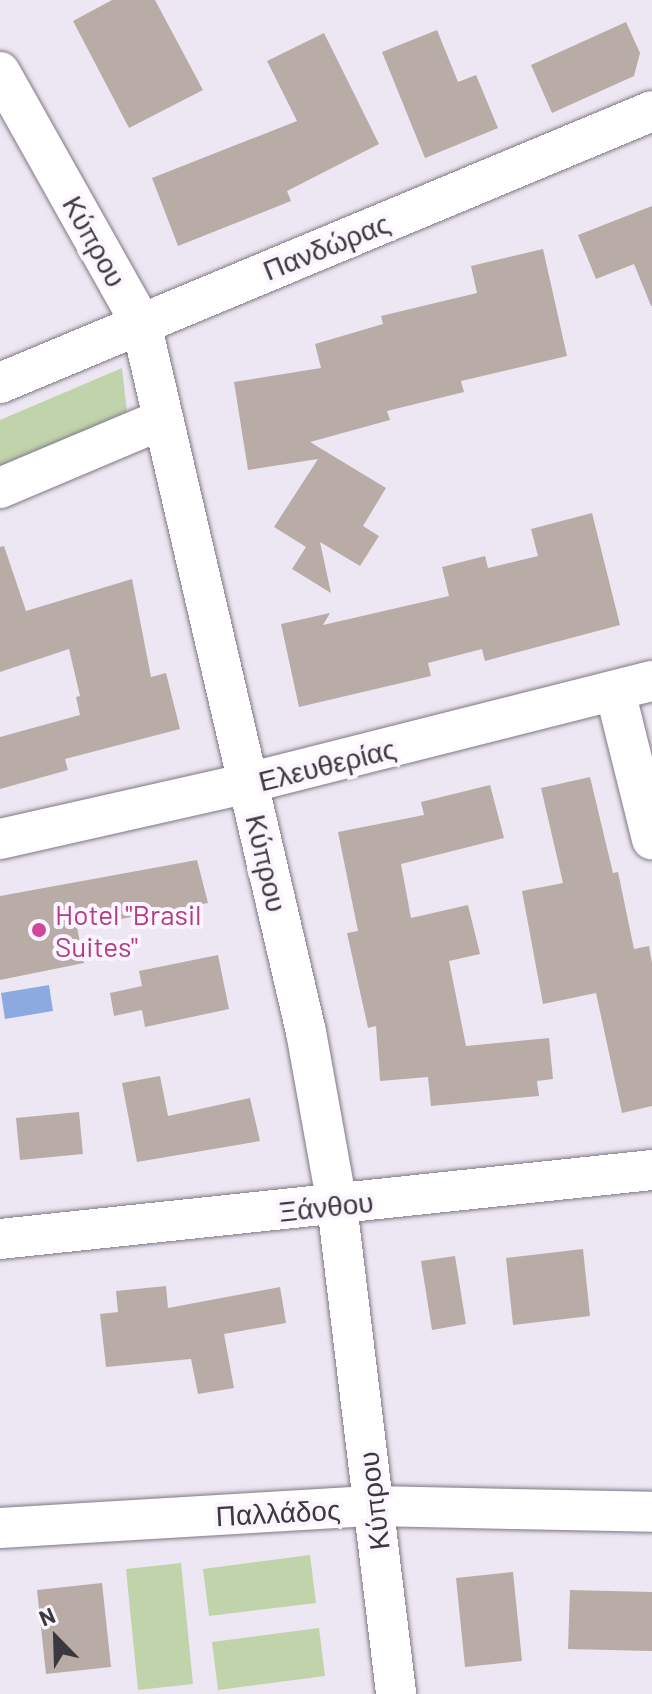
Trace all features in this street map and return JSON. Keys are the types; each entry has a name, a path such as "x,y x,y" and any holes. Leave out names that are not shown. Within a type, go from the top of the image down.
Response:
{"street":[{"name":"Κύπρου","path":"0,72 141,323 161,420 306,1032 337,1205 396,1694"},
{"name":"Πανδώρας","path":"0,383 652,111"},
{"path":"0,488 161,420"},
{"path":"634,686 652,839"},
{"name":"Ελευθερίας","path":"0,839 248,783 634,686"},
{"name":"Ξάνθου","path":"0,1239 652,1170"},
{"name":"Παλλάδος","path":"0,1528 373,1506 652,1512"}],"green space":[{"path":"122,368 127,412 0,466 0,420"},
{"path":"310,1555 316,1603 209,1616 203,1569"},
{"path":"181,1563 193,1684 138,1690 126,1569"},
{"path":"319,1628 325,1676 218,1690 212,1642"}],"water":[{"path":"49,985 53,1011 5,1019 1,993"}],"building":[{"path":"112,0 155,0 203,90 129,128 73,21"},
{"path":"626,22 640,53 634,76 552,113 531,65"},
{"path":"437,30 458,82 476,75 498,128 425,158 382,52"},
{"path":"324,33 379,144 287,191 291,201 178,246 152,178 297,121 267,61"},
{"path":"652,206 651,306 634,264 596,279 578,235"},
{"path":"543,249 567,356 461,381 464,392 387,411 390,420 310,442 386,488 363,526 379,536 360,566 320,542 331,593 292,569 306,547 274,527 318,459 248,470 234,382 321,368 315,344 383,324 381,316 477,293 471,266"},
{"path":"592,513 620,625 485,661 482,649 428,663 431,676 299,707 281,624 330,613 323,625 449,596 442,567 485,556 488,568 538,556 531,529"},
{"path":"4,546 26,611 132,579 151,677 166,673 180,729 65,759 68,770 0,789 0,737 80,715 76,697 80,696 69,649 0,672 0,547"},
{"path":"590,777 613,873 618,872 634,949 649,946 652,963 652,1106 622,1113 596,993 543,1004 522,891 563,883 541,788"},
{"path":"490,785 504,838 401,864 411,918 468,905 480,954 449,961 466,1046 549,1038 553,1079 537,1081 539,1096 431,1106 428,1077 380,1081 376,1026 368,1028 347,933 358,931 338,832 424,815 421,802"},
{"path":"197,860 208,903 77,927 84,963 0,980 0,896"},
{"path":"218,955 229,1009 145,1027 142,1010 114,1016 110,993 142,986 139,971"},
{"path":"160,1076 168,1116 250,1098 260,1141 137,1162 122,1083"},
{"path":"79,1112 83,1154 20,1160 16,1118"},
{"path":"583,1249 590,1316 513,1325 506,1258"},
{"path":"455,1256 466,1324 432,1330 421,1261"},
{"path":"166,1286 168,1308 280,1287 286,1323 224,1334 234,1388 198,1394 191,1359 106,1367 100,1314 118,1312 116,1291"},
{"path":"513,1572 522,1661 465,1667 456,1578"},
{"path":"102,1583 111,1667 46,1674 37,1590"},
{"path":"570,1590 652,1592 652,1651 568,1649"}],"place":[{"name":"Hotel \"Brasil Suites\"","path":"39,930"}]}
